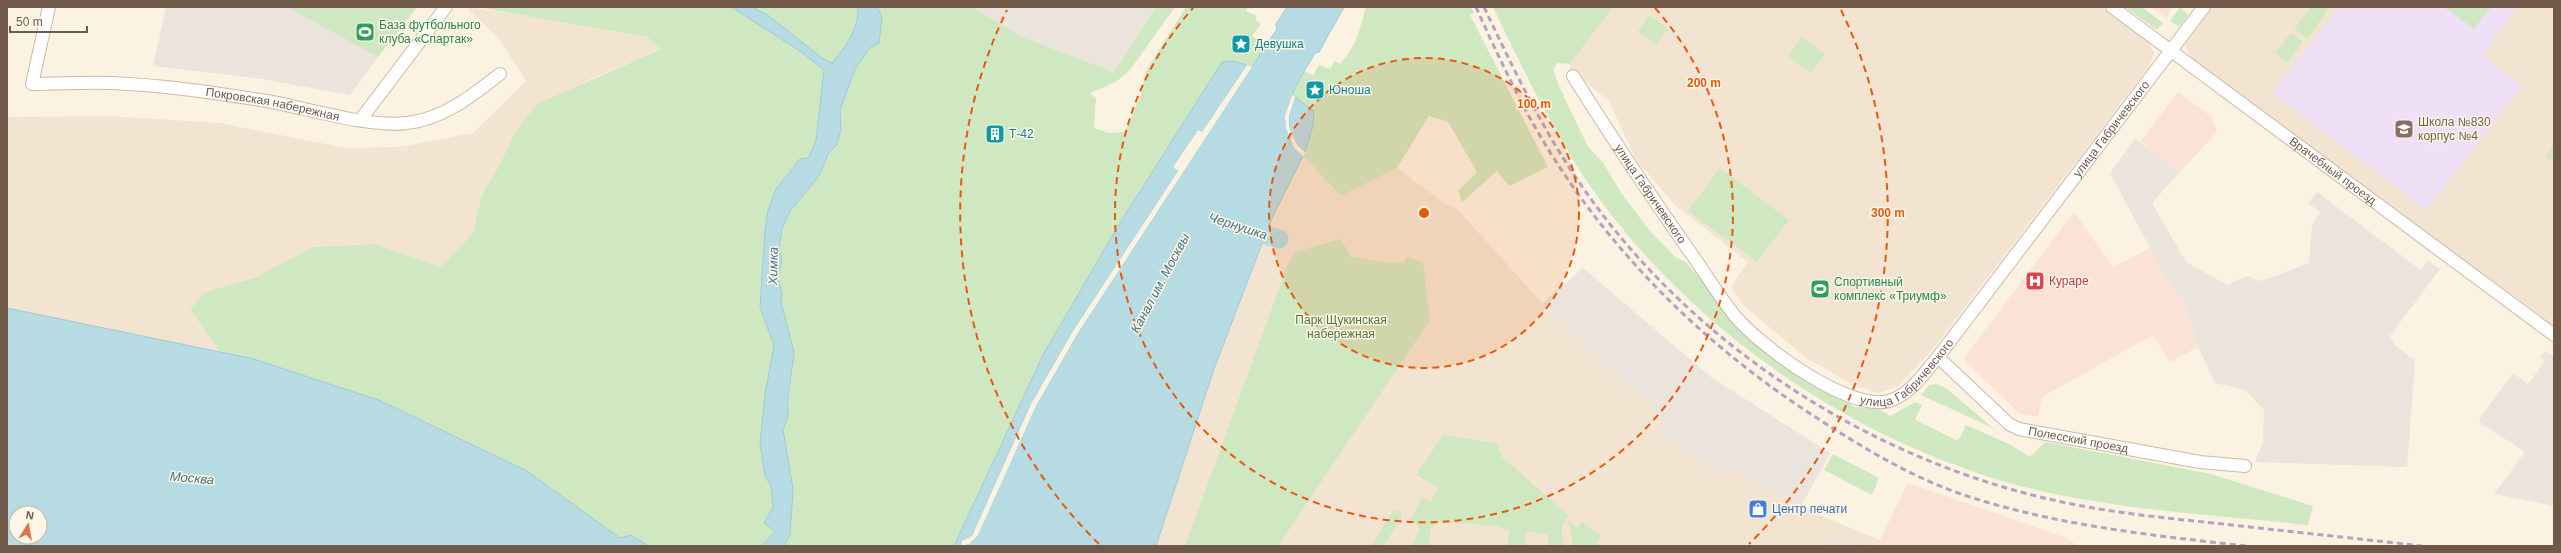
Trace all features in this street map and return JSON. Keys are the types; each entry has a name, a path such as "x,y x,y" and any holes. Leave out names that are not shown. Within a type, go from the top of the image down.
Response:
{"street":[{"name":"Покровская набережная","path":"49,7 32,84 110,83 183,90 268,102 380,123 417,122 443,113 472,96 500,74"},
{"path":"361,120 446,7"},
{"name":"Врачебный проезд","path":"2112,7 2170,52 2554,335"},
{"name":"улица Габричевского","path":"1574,76 1623,157 1736,317 1797,367 1845,395 1877,403 1894,399 1908,390 1938,357 2204,7"},
{"name":"Полесский проезд","path":"1938,357 2009,424 2019,429 2200,462 2245,466"}],"shaded area":[{"path":"166,7 287,7 378,57 350,95 262,79 153,66"},
{"path":"466,7 573,22 647,37 661,49 586,81 515,132 500,164 481,197 473,233 441,267 375,244 313,247 254,278 205,292 190,309 220,352 7,308 7,117 109,116 220,123 346,148 399,147 473,133 526,81 499,39"},
{"path":"972,7 1156,7 1114,72 1022,37"},
{"path":"1613,7 2102,7 2148,41 2154,53 2150,65 1933,349 1897,387 1878,393 1855,386 1805,357 1744,306 1731,287 1748,262 1676,206 1636,160 1609,101 1570,70 1570,64"},
{"path":"2152,7 2174,7 2166,18"},
{"path":"2212,7 2554,7 2554,328 2190,57 2185,44"},
{"name":"Школа №830 корпус №4","path":"2339,7 2518,7 2482,55 2522,86 2426,210 2273,93"},
{"path":"2178,92 2212,117 2217,132 2180,172 2140,142"},
{"path":"2135,139 2180,172 2152,203 2186,262 2227,285 2247,276 2262,281 2309,263 2312,225 2320,212 2308,203 2317,192 2421,270 2428,261 2440,269 2390,336 2395,345 2415,361 2407,467 2255,462 2263,442 2264,410 2245,390 2215,383 2198,347 2186,306 2165,276 2110,173"},
{"path":"1303,156 1341,196 1397,168 1445,204 1456,208 1544,305 1611,370 1647,400 1664,422 1657,435 1728,476 1735,465 1743,474 1800,507 1880,540 1880,546 1156,546 1214,369 1271,220"},
{"path":"2074,212 2113,267 2150,248 2165,276 2186,306 2198,347 2170,362 2153,335 2042,397 2038,417 2020,414 1963,359"},
{"path":"1583,268 1712,378 1830,453 1800,508 1742,474 1736,465 1729,476 1656,435 1664,422 1647,400 1611,370 1542,303"},
{"path":"2545,351 2554,357 2554,506 2494,494 2525,452 2479,422 2480,418 2513,373 2528,384 2545,361 2540,357"},
{"path":"1908,483 2067,538 2077,546 1880,546 1880,540"},
{"path":"1831,539 1868,545 1830,546"}],"green space":[{"name":"База футбольного клуба «Спартак»","path":"287,7 417,7 378,57"},
{"path":"477,7 731,7 800,51 824,70 816,141 807,158 800,159 784,178 766,219 760,307 774,346 765,394 760,444 765,475 771,487 773,507 764,523 775,532 762,546 649,546 631,535 620,538 527,471 381,401 254,359 220,352 190,309 205,292 254,278 313,247 375,244 441,267 473,233 481,197 500,164 515,132 537,104 661,49 647,37"},
{"path":"752,7 858,7 858,15 854,30 832,63 822,58 769,16"},
{"path":"877,7 972,7 1022,37 1114,72 1156,7 1175,7 1130,70 1116,82 1090,93 1096,98 1094,128 1109,133 1125,132 1141,95 1146,71 1186,7 1248,7 1246,11 1257,16 1255,20 1261,24 1252,36 1266,46 1252,67 1234,61 1222,62 1118,226 1043,355 954,546 784,546 790,535 793,489 783,430 788,410 794,352 781,302 782,294 778,277 782,258 779,250 782,229 790,211 819,176 828,154 836,146 841,130 840,110 855,69 869,49 879,43 882,17"},
{"path":"1366,7 1471,7 1474,13 1470,15 1548,167 1509,186 1497,171 1462,202 1458,191 1477,172 1448,122 1429,116 1397,168 1341,196 1303,156 1313,126 1314,112 1292,95 1305,71 1313,75 1319,65 1330,69 1335,61 1340,64 1354,44"},
{"path":"1493,7 1613,7 1570,64 1557,63 1553,69 1558,84 1588,147 1603,163 1622,194 1650,231 1675,257 1686,262 1719,301 1831,394 1855,407 1879,409 1890,416 1915,402 1922,405 1915,420 1958,441 1966,425 2011,445 2030,457 2045,442 2211,474 2313,506 2308,525 2141,508 2074,498 2041,491 1970,470 1900,442 1833,407 1768,365 1708,317 1654,264 1605,207 1564,145 1545,111"},
{"path":"2125,7 2142,7 2163,23 2157,30"},
{"path":"2180,7 2188,15 2179,27 2170,21"},
{"path":"2311,7 2330,7 2307,39 2294,29"},
{"path":"2444,7 2491,7 2474,29"},
{"path":"1650,15 1668,29 1656,45 1638,31"},
{"path":"2291,33 2303,42 2287,63 2275,53"},
{"path":"1802,37 1825,54 1811,73 1788,56"},
{"path":"2554,145 2554,156 2551,161 2545,157"},
{"path":"1720,168 1789,220 1757,262 1688,211"},
{"name":"Парк Щукинская набережная","path":"1341,239 1350,256 1380,262 1403,263 1408,257 1423,263 1430,320 1278,546 1185,546 1288,264 1295,252"},
{"path":"1936,384 1946,388 1993,428 1921,395 1929,385"},
{"path":"1443,435 1497,443 1502,457 1568,515 1561,528 1564,546 1549,546 1547,534 1527,532 1525,546 1507,546 1510,531 1496,526 1435,521 1434,526 1431,526 1429,546 1412,546 1420,529 1411,519 1422,497 1430,502 1439,488 1416,475"},
{"path":"1833,454 1879,478 1872,495 1824,470"},
{"path":"1394,509 1402,513 1401,519 1383,546 1371,546"},
{"path":"1568,520 1578,528 1583,522 1601,536 1597,542 1601,546 1573,546"}],"water":[{"name":"Химка","path":"731,7 752,7 769,16 822,58 832,63 842,51 854,30 858,15 858,7 877,7 882,17 879,43 869,49 855,69 840,110 841,130 836,146 828,154 819,176 790,211 782,229 779,250 782,258 778,277 782,294 781,302 794,352 788,400 788,416 783,430 793,489 790,535 784,546 762,546 775,532 764,523 773,507 771,487 765,475 760,444 765,394 774,346 760,307 765,230 768,210 776,189 800,159 808,158 816,141 824,70 800,51"},
{"name":"Канал им. Москвы","path":"1287,7 1344,7 1319,52 1315,53 1300,79 1289,105 1286,118 1287,131 1293,144 1303,156 1271,220 1214,369 1156,546 962,546 975,540 1036,406 1078,333 1277,29 1276,24"},
{"path":"1234,61 1247,65 1202,132 1198,130 1173,167 1178,171 1073,331 1031,404 972,536 962,542 961,546 954,546 1043,355 1118,226 1222,62"},
{"path":"1295,97 1314,111 1313,126 1305,152 1295,140 1290,127 1290,112"},
{"name":"Москва","path":"7,308 254,359 381,401 527,471 620,538 631,535 649,546 7,546"}],"pier":[{"path":"1247,65 1249,66 1204,133 1198,132 1176,166 1179,172 1075,332 1033,405 973,537 964,543 969,542 977,534 1034,405 1076,332 1250,66 1252,67 1078,333 1036,406 978,535 969,544 961,546 962,541 972,536 1031,404 1073,331 1178,171 1173,167 1198,130 1202,132"},
{"path":"1292,95 1295,97 1289,116 1289,127 1297,145 1305,152 1303,156 1294,148 1286,128 1285,116"}],"waterway":[{"name":"Чернушка","path":"1241,227 1279,239"}],"railway":[{"path":"1476,7 1502,64 1531,120 1559,166 1589,209 1658,289 1696,326 1779,392 1823,422 1873,453 1925,480 1961,494 2031,514 2102,528 2246,546"},
{"path":"1484,7 1517,75 1553,142 1581,185 1624,241 1672,292 1724,339 1781,381 1841,418 1904,450 1969,476 2036,496 2080,506 2147,516 2422,546"}],"place":[{"name":"База футбольного клуба «Спартак»","path":"365,32"},
{"name":"Девушка","path":"1241,44"},
{"name":"Юноша","path":"1315,90"},
{"name":"Школа №830 корпус №4","path":"2404,129"},
{"name":"Т-42","path":"995,134"},
{"name":"Кураре","path":"2035,281"},
{"name":"Спортивный комплекс «Триумф»","path":"1820,289"},
{"name":"Центр печати","path":"1758,509"}]}
